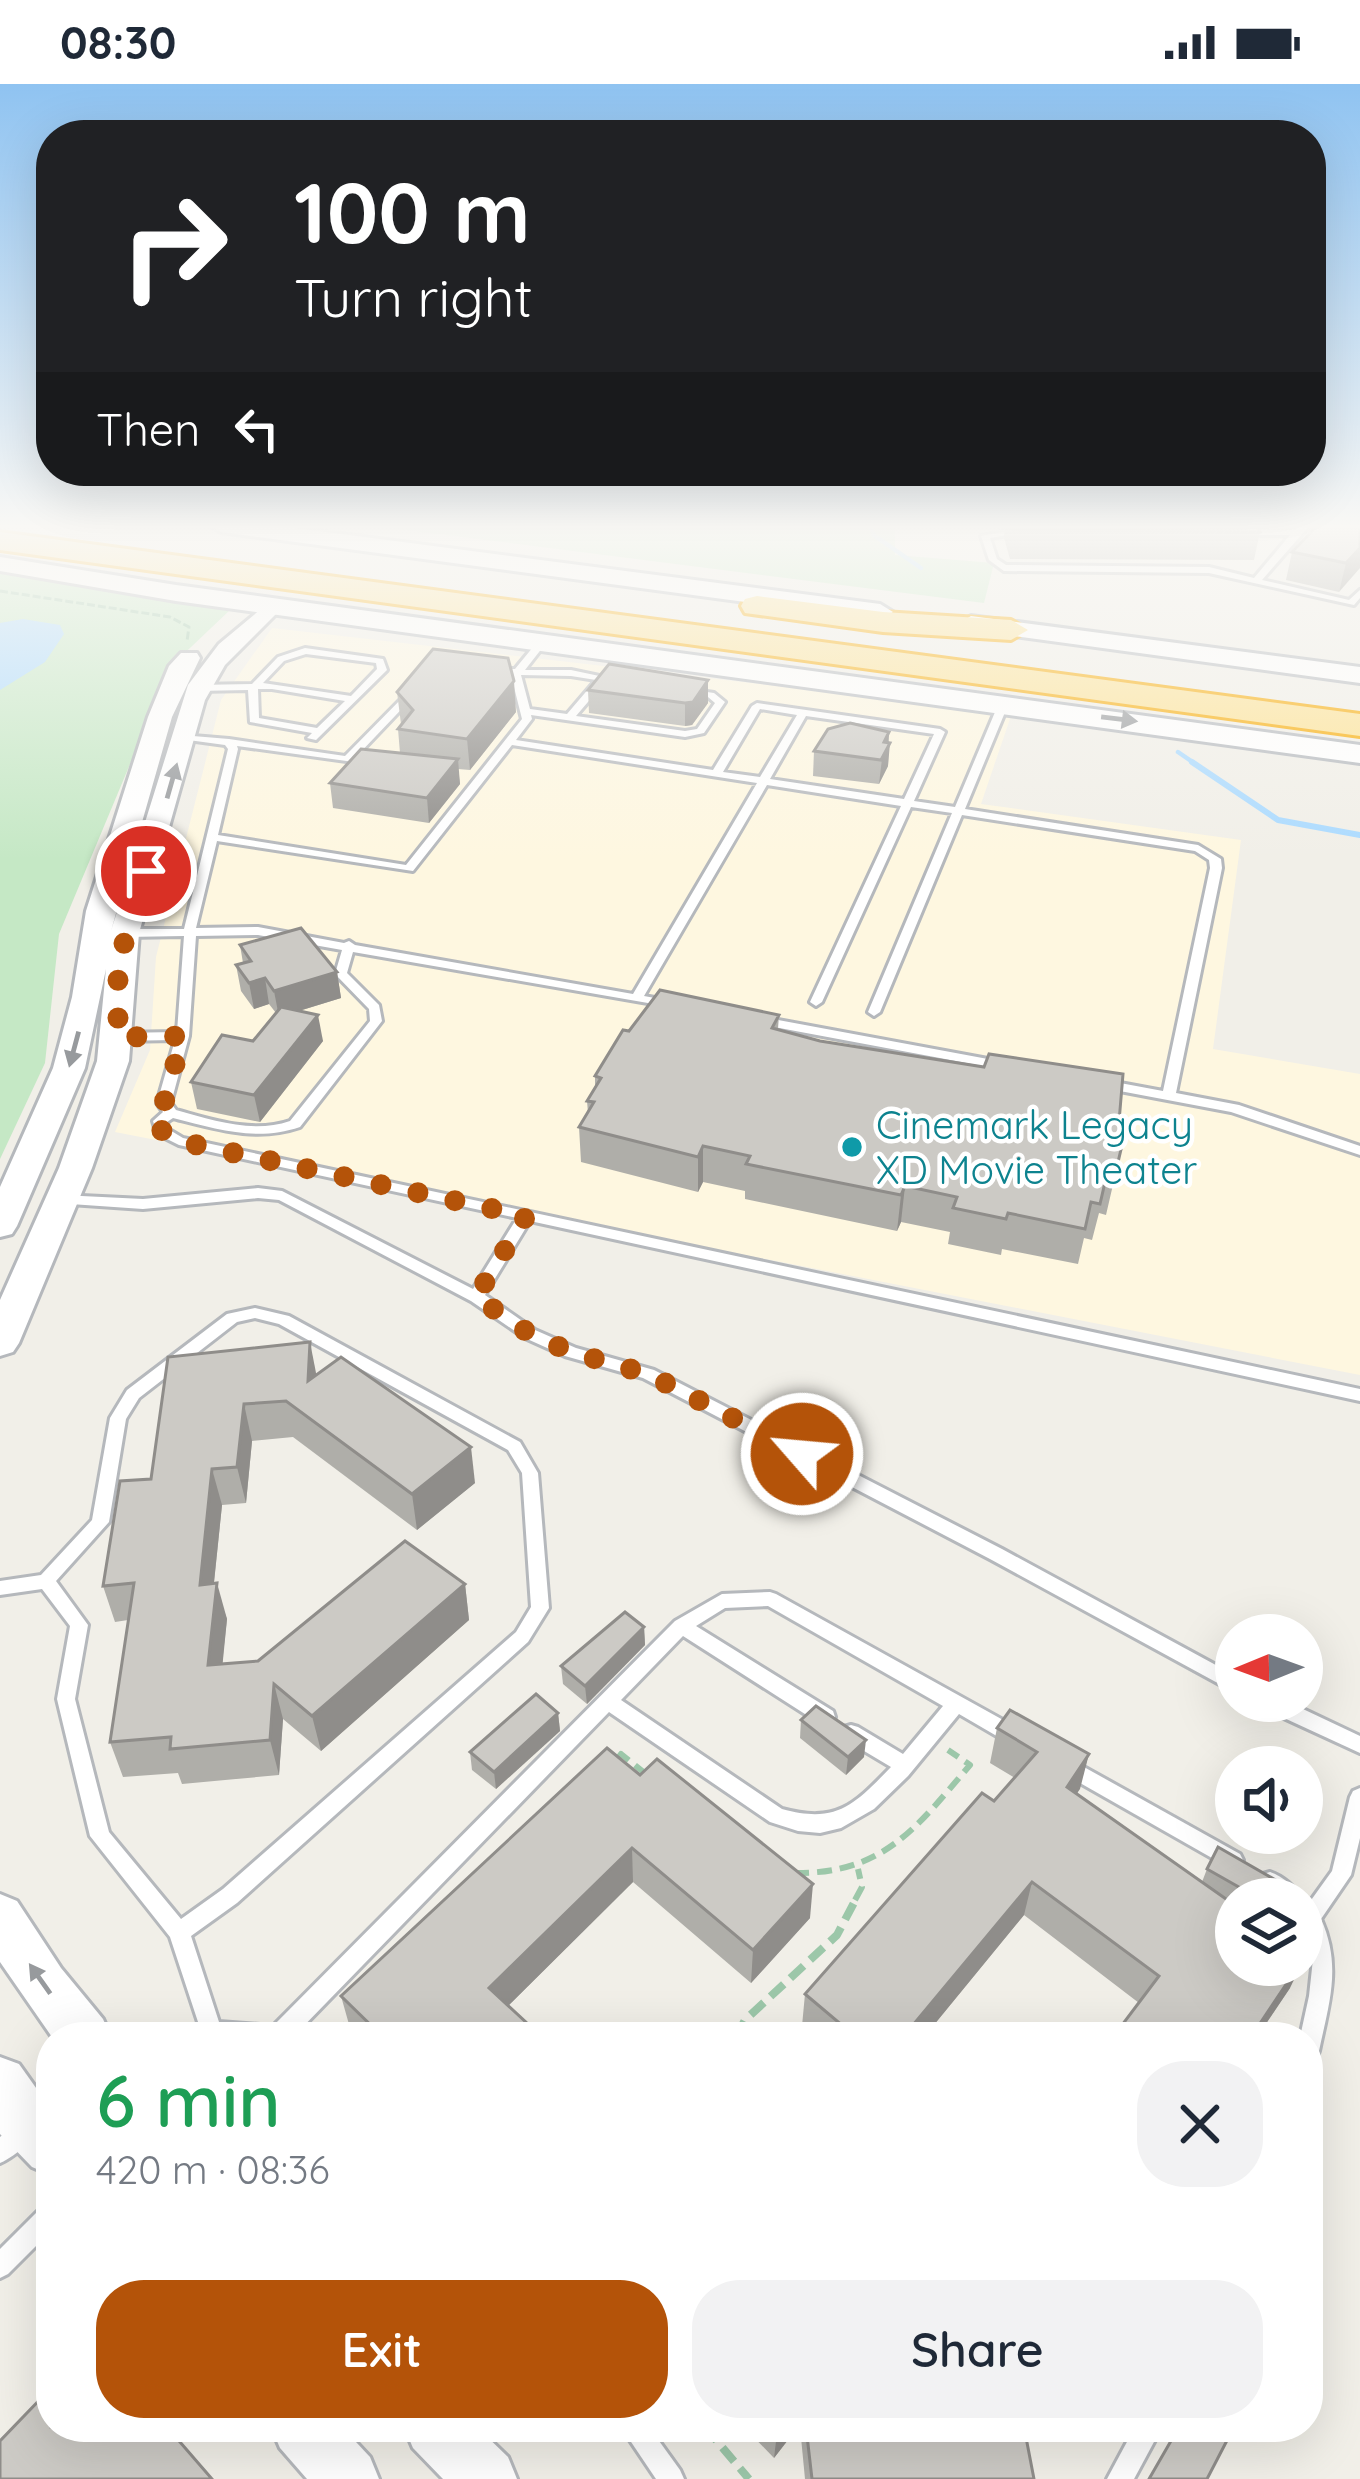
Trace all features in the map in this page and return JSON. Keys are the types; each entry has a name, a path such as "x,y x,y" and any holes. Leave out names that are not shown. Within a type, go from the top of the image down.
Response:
{"highway":[{"path":"550,637 740,670"},
{"path":"714,637 1360,725"},
{"path":"848,637 1360,705"}],"main road":[{"path":"496,637 1360,754"},
{"path":"1063,637 1360,675"}],"street":[{"path":"0,1343 94,1121 118,1037 118,963 110,933 154,737 181,667 220,637"},
{"path":"3,1206 69,1068 87,997 185,737 197,688 235,637"},
{"path":"154,737 185,737"},
{"path":"3,1206 58,1200"},
{"path":"0,1917 43,1985 74,2022"},
{"path":"0,2083 33,2136"},
{"path":"315,2442 348,2479"},
{"path":"449,2442 486,2479"}],"lane":[{"path":"516,675 542,643"},
{"path":"298,752 382,670 380,661 305,651 281,659 253,688 254,720 319,731"},
{"path":"477,670 624,682"},
{"path":"516,675 528,712"},
{"path":"569,718 603,678"},
{"path":"348,759 418,687"},
{"path":"197,688 253,688 352,699"},
{"path":"528,712 686,734 700,730 720,702 711,695 668,688"},
{"path":"874,1012 1003,705"},
{"path":"716,774 757,706 940,732 816,1002"},
{"path":"213,837 409,869 528,712"},
{"path":"637,998 803,712"},
{"path":"185,737 370,763"},
{"path":"229,742 233,749 190,930 183,1036 164,1103 171,1112 258,1132 280,1132 296,1124 376,1021 375,1008 341,974 349,946"},
{"path":"508,742 1198,848 1215,859 1169,1096"},
{"path":"457,776 479,779"},
{"path":"110,933 259,931 693,1008"},
{"path":"746,1018 1018,1068"},
{"path":"118,1037 183,1036"},
{"path":"1081,1080 1234,1108 1360,1151"},
{"path":"171,1112 160,1121 162,1131 179,1141 1360,1395"},
{"path":"58,1200 143,1204 258,1193 282,1196 476,1297 550,1343 648,1374 1215,1674"},
{"path":"476,1297 526,1216"},
{"path":"0,1588 46,1581 100,1522 118,1418 133,1394 232,1318 254,1313 284,1320 514,1446 530,1474 540,1608 522,1636 230,1896 179,1932"},
{"path":"46,1581 79,1625 66,1699 100,1836 179,1932 205,2022"},
{"path":"291,2022 681,1626 722,1601 770,1599 1036,1748"},
{"path":"681,1626 904,1766"},
{"path":"608,1701 777,1816 804,1824 832,1823 854,1811 904,1766 957,1703"},
{"path":"1312,1722 1360,1745"},
{"path":"1056,1760 1265,1878"},
{"path":"1323,1895 1341,1875 1360,1797"},
{"path":"1313,2022 1320,1986"},
{"path":"0,2266 36,2229"},
{"path":"644,2442 670,2479"},
{"path":"1120,2479 1141,2442"}],"path":[{"path":"787,1872 823,1876 858,1869 890,1852 970,1765 929,1736"},
{"path":"607,1769 621,1754 658,1783"},
{"path":"744,2022 837,1935 862,1886 858,1869"},
{"path":"348,2022 366,2005"},
{"path":"717,2442 748,2479"}],"shaded area":[{"path":"266,637 348,637 1012,713 981,804 1241,840 1213,1049 1360,1074 1360,1375 115,1132 150,1050 156,957 221,700"}],"green space":[{"path":"0,637 202,637 171,666 59,934 45,1063 0,1159"}],"water":[{"path":"0,637 62,637 45,662 0,690"}],"building":[{"path":"433,649 508,658 514,681 467,739 398,729 413,710 397,692"},
{"path":"609,664 708,680 693,702 685,703 588,690"},
{"path":"850,723 889,732 884,742 890,743 881,760 814,751 828,729"},
{"path":"361,749 458,759 427,798 330,783"},
{"path":"301,928 337,972 274,991 265,978 249,983 236,965 251,961 240,945"},
{"name":"Cinemark Legacy XD Movie Theater","path":"660,990 779,1015 772,1028 820,1041 984,1067 989,1054 1123,1074 1119,1122 1127,1124 1114,1179 1106,1178 1100,1204 1091,1202 1085,1229 1008,1213 1006,1219 953,1208 957,1197 905,1186 901,1195 746,1164 750,1156 703,1146 698,1157 579,1127 594,1102 587,1101 601,1078 595,1076 623,1030 629,1031"},
{"path":"281,1007 318,1015 254,1095 191,1082 222,1035 253,1041"},
{"path":"310,1342 308,1381 341,1357 471,1447 412,1494 286,1401 244,1404 237,1467 212,1469 200,1585 217,1583 208,1665 258,1661 405,1541 465,1584 312,1716 274,1684 270,1740 170,1749 171,1737 110,1742 134,1583 103,1586 120,1481 151,1479 168,1357"},
{"path":"625,1612 644,1627 585,1686 561,1666"},
{"path":"536,1694 558,1713 494,1772 470,1752"},
{"path":"816,1706 866,1740 848,1757 801,1720"},
{"path":"1010,1710 1089,1754 1067,1787 1215,1891 1215,1986 1285,1986 1261,2022 1124,2022 1159,1976 1032,1882 915,2022 838,2022 805,1994 982,1793 994,1801 1037,1752 997,1728"},
{"path":"607,1748 640,1775 657,1759 813,1884 753,1950 632,1848 489,1988 526,2022 368,2022 341,1996"},
{"path":"1215,1853 1230,1854 1272,1878 1223,1878 1207,1869"},
{"path":"36,2404 36,2442 180,2442 212,2479 0,2479 0,2441"},
{"path":"808,2442 1027,2442 1034,2479 812,2479"},
{"path":"1170,2442 1226,2442 1207,2479 1149,2479"}],"waterway":[{"path":"1178,752 1197,765"},
{"path":"1192,762 1278,820 1360,835"}],"place":[{"name":"Cinemark Legacy XD Movie Theater","path":"852,1147"}],"route":[{"path":"146,871 118,963 118,1037 183,1036 164,1103 171,1112 160,1121 162,1131 179,1141 526,1216 476,1297 530,1334 571,1352 648,1374 802,1454"}]}
